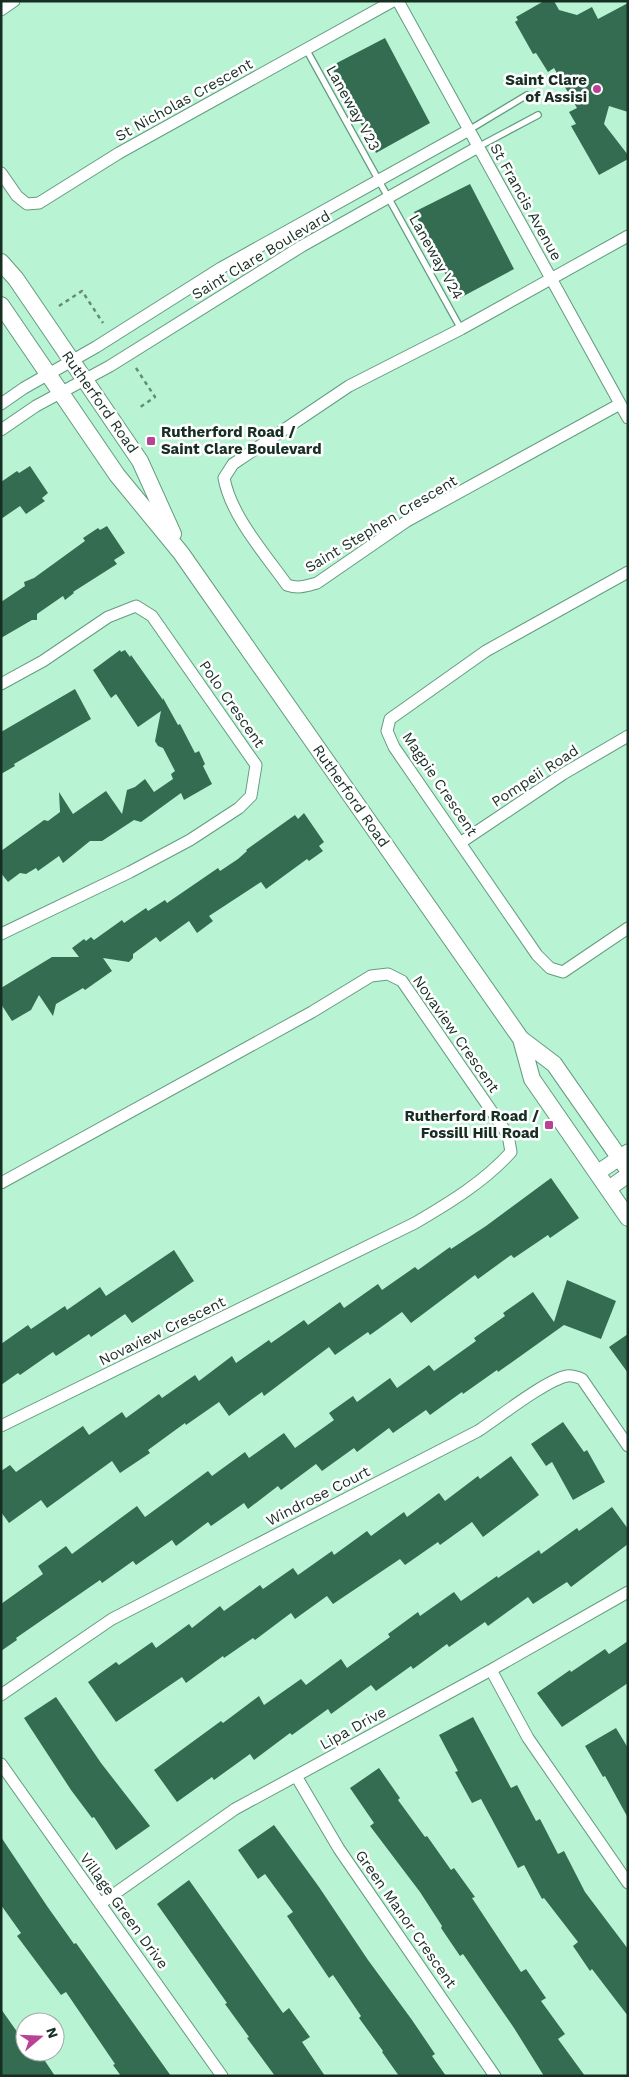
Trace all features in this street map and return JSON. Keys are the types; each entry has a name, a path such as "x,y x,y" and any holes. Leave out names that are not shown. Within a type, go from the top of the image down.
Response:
{"main road":[{"name":"Rutherford Road","path":"1,262 16,278 140,461 181,553"},
{"name":"Rutherford Road","path":"1,305 117,475 181,553 521,1039 554,1064 625,1160"},
{"name":"Rutherford Road","path":"521,1039 532,1079 628,1218"}],"street":[{"path":"1,10 14,1"},
{"name":"St Nicholas Crescent","path":"1,173 17,196 27,204 39,203 119,153 393,1"},
{"name":"St Francis Avenue","path":"398,1 628,418"},
{"name":"Saint Clare Boulevard","path":"1,404 221,268 468,130"},
{"name":"Saint Clare Boulevard","path":"1,430 36,406 110,366 302,246 478,147"},
{"name":"Saint Stephen Crescent","path":"620,404 407,521 317,582 296,588 287,585 252,537 227,493 224,478 233,464 349,386 461,328 628,236"},
{"name":"Magpie Crescent","path":"628,572 486,651 390,719 387,731 394,747 536,955 550,968 563,972 628,928"},
{"name":"Polo Crescent","path":"1,684 43,662 108,617 136,606 152,616 256,766 251,796 239,808 190,840 147,863 1,934"},
{"name":"Pompeii Road","path":"460,843 563,774 628,736"},
{"name":"Novaview Crescent","path":"1,1183 305,1016 371,976 388,974 402,982 464,1071 508,1135 511,1152 497,1168 450,1202 415,1223 1,1426"},
{"path":"596,1173 625,1160"},
{"path":"608,1189 628,1175"},
{"name":"Windrose Court","path":"1,1695 112,1619 478,1432 534,1393 562,1377 570,1375 582,1379 628,1446"},
{"name":"Lipa Drive","path":"100,1904 236,1809 491,1670 628,1592"},
{"path":"491,1670 528,1738 628,1882"},
{"name":"Village Green Drive","path":"1,1764 222,2076"},
{"name":"Green Manor Crescent","path":"296,1776 339,1849 495,2076"}],"lane":[{"name":"Laneway V23","path":"306,49 389,198"},
{"path":"468,130 527,95"},
{"path":"478,147 538,115"},
{"name":"Laneway V24","path":"389,198 461,328"}],"path":[{"path":"59,306 82,290 103,322"},
{"path":"136,368 154,397 140,408"}],"building":[{"name":"Saint Clare of Assisi","path":"544,1 554,1 559,10 577,15 592,7 598,19 628,3 628,112 609,106 604,124 628,155 628,159 599,175 571,126 576,124 569,112 577,108 554,68 548,72 536,53 533,54 515,22 518,20 516,17"},
{"path":"385,38 430,123 376,153 331,66"},
{"path":"470,184 514,269 458,299 414,212"},
{"path":"30,466 48,493 42,498 45,501 26,514 20,506 1,519 1,482 17,471 19,473"},
{"path":"107,526 125,553 114,560 117,564 73,592 65,600 63,596 37,614 37,620 32,620 1,638 1,602 25,586 24,582 34,578 85,541 83,538 98,528 100,530"},
{"path":"120,650 121,652 125,650 130,657 131,655 163,700 163,698 178,725 180,724 195,753 199,751 205,764 203,766 212,784 184,800 181,793 141,822 134,820 102,841 90,841 63,863 59,856 38,871 36,868 26,874 20,873 8,882 1,873 1,851 44,820 48,821 60,812 59,792 73,814 106,791 122,814 127,790 135,787 145,779 154,792 173,779 171,774 175,771 163,748 158,746 155,741 161,711 138,727 116,694 111,698 93,670"},
{"path":"75,689 91,719 14,764 15,766 1,774 1,732"},
{"path":"304,813 324,842 319,846 323,851 309,861 307,859 266,889 261,882 209,916 213,921 197,933 189,921 160,942 156,937 133,954 133,958 129,962 103,958 112,971 85,990 83,988 56,1004 53,1016 39,995 31,1010 12,1021 1,1004 1,988 52,957 79,957 72,948 84,939 86,941 91,937 94,940 122,920 124,923 146,908 148,911 165,900 167,903 218,868 220,871 238,859 246,850 295,815 298,819"},
{"path":"551,1178 579,1218 550,1238 548,1235 514,1258 511,1255 478,1279 475,1275 411,1323 402,1312 370,1335 368,1332 335,1355 329,1347 264,1396 262,1392 229,1416 219,1402 186,1425 185,1423 148,1450 150,1453 120,1473 112,1461 47,1508 41,1500 9,1523 1,1512 1,1471 10,1465 16,1472 83,1426 89,1435 122,1412 126,1418 159,1394 162,1398 195,1375 199,1381 232,1356 236,1363 269,1340 271,1343 304,1320 308,1325 340,1302 344,1308 378,1284 382,1290 415,1267 418,1270 450,1247 451,1249 486,1226"},
{"path":"174,1250 194,1281 132,1323 125,1314 91,1337 89,1334 56,1356 53,1352 20,1375 18,1373 1,1385 1,1344 28,1325 31,1329 65,1306 67,1310 100,1287 106,1296"},
{"path":"567,1280 616,1301 601,1339 564,1325 498,1372 497,1370 463,1394 462,1392 430,1415 426,1410 393,1433 389,1428 357,1452 354,1448 322,1471 316,1464 281,1490 278,1486 248,1509 244,1503 211,1526 208,1522 176,1546 172,1540 136,1565 133,1561 102,1583 100,1580 16,1638 17,1640 1,1651 1,1604 43,1574 38,1566 66,1546 72,1554 137,1506 145,1517 208,1471 212,1476 245,1452 249,1458 284,1433 295,1448 334,1420 329,1413 353,1396 357,1402 390,1378 397,1388 429,1365 434,1371 476,1341 474,1338 505,1316 503,1313 533,1292 554,1322"},
{"path":"628,1334 628,1373 609,1347"},
{"path":"563,1422 584,1452 587,1450 605,1482 573,1500 552,1462 546,1466 531,1444"},
{"path":"511,1456 539,1495 483,1537 472,1522 440,1545 438,1542 405,1565 400,1559 333,1604 327,1596 295,1619 291,1613 255,1640 253,1638 224,1658 223,1656 186,1683 182,1677 116,1722 88,1682 116,1662 119,1665 152,1642 156,1648 189,1624 192,1628 220,1606 224,1611 260,1585 263,1589 293,1568 298,1575 332,1551 334,1555 367,1531 371,1536 404,1512 407,1517 439,1493 445,1501 478,1476 480,1479"},
{"path":"612,1507 628,1529 628,1544 571,1587 567,1582 533,1604 528,1597 488,1626 485,1622 449,1647 447,1644 413,1669 411,1666 376,1691 371,1685 331,1714 328,1709 292,1735 290,1733 254,1760 250,1754 214,1780 212,1777 177,1802 154,1770 259,1696 264,1705 301,1679 306,1685 341,1659 347,1668 390,1637 388,1634 418,1612 420,1616 454,1592 461,1601 539,1550 541,1554 577,1528 579,1531"},
{"path":"628,1641 628,1683 562,1727 537,1693 605,1649 609,1654"},
{"path":"56,1697 101,1763 150,1826 116,1850 94,1817 92,1818 71,1790 24,1718"},
{"path":"473,1717 511,1788 517,1785 536,1821 540,1819 558,1854 564,1851 585,1892 628,1949 628,2016 592,1969 590,1971 573,1946 578,1942 544,1898 542,1899 524,1865 518,1868 481,1799 472,1803 455,1772 458,1771 439,1735"},
{"path":"616,1728 628,1748 628,1818 605,1776 603,1777 585,1746"},
{"path":"379,1768 400,1798 398,1800 425,1837 427,1836 451,1870 454,1868 475,1897 472,1898 521,1972 526,1969 546,1998 541,2001 565,2034 558,2039 585,2076 544,2076 514,2028 463,1954 460,1956 441,1928 442,1926 420,1892 370,1826 374,1823 350,1788"},
{"path":"274,1825 412,2020 435,2054 432,2056 446,2076 399,2076 359,2018 361,2016 333,1975 329,1978 287,1916 293,1912 265,1874 258,1879 238,1850"},
{"path":"1,1837 74,1944 76,1943 171,2076 121,2076 113,2065 115,2064 66,1992 61,1995 17,1936 21,1933 1,1905"},
{"path":"189,1880 283,2013 289,2008 310,2037 302,2042 325,2076 275,2076 247,2038 249,2037 225,2004 227,2003 157,1904"},
{"path":"1,2009 15,2029 15,2062 46,2062 55,2076 1,2076"}],"place":[{"name":"Saint Clare of Assisi","path":"597,89"},
{"name":"Rutherford Road / Saint Clare Boulevard","path":"151,441"},
{"name":"Rutherford Road / Fossill Hill Road","path":"549,1125"}]}
